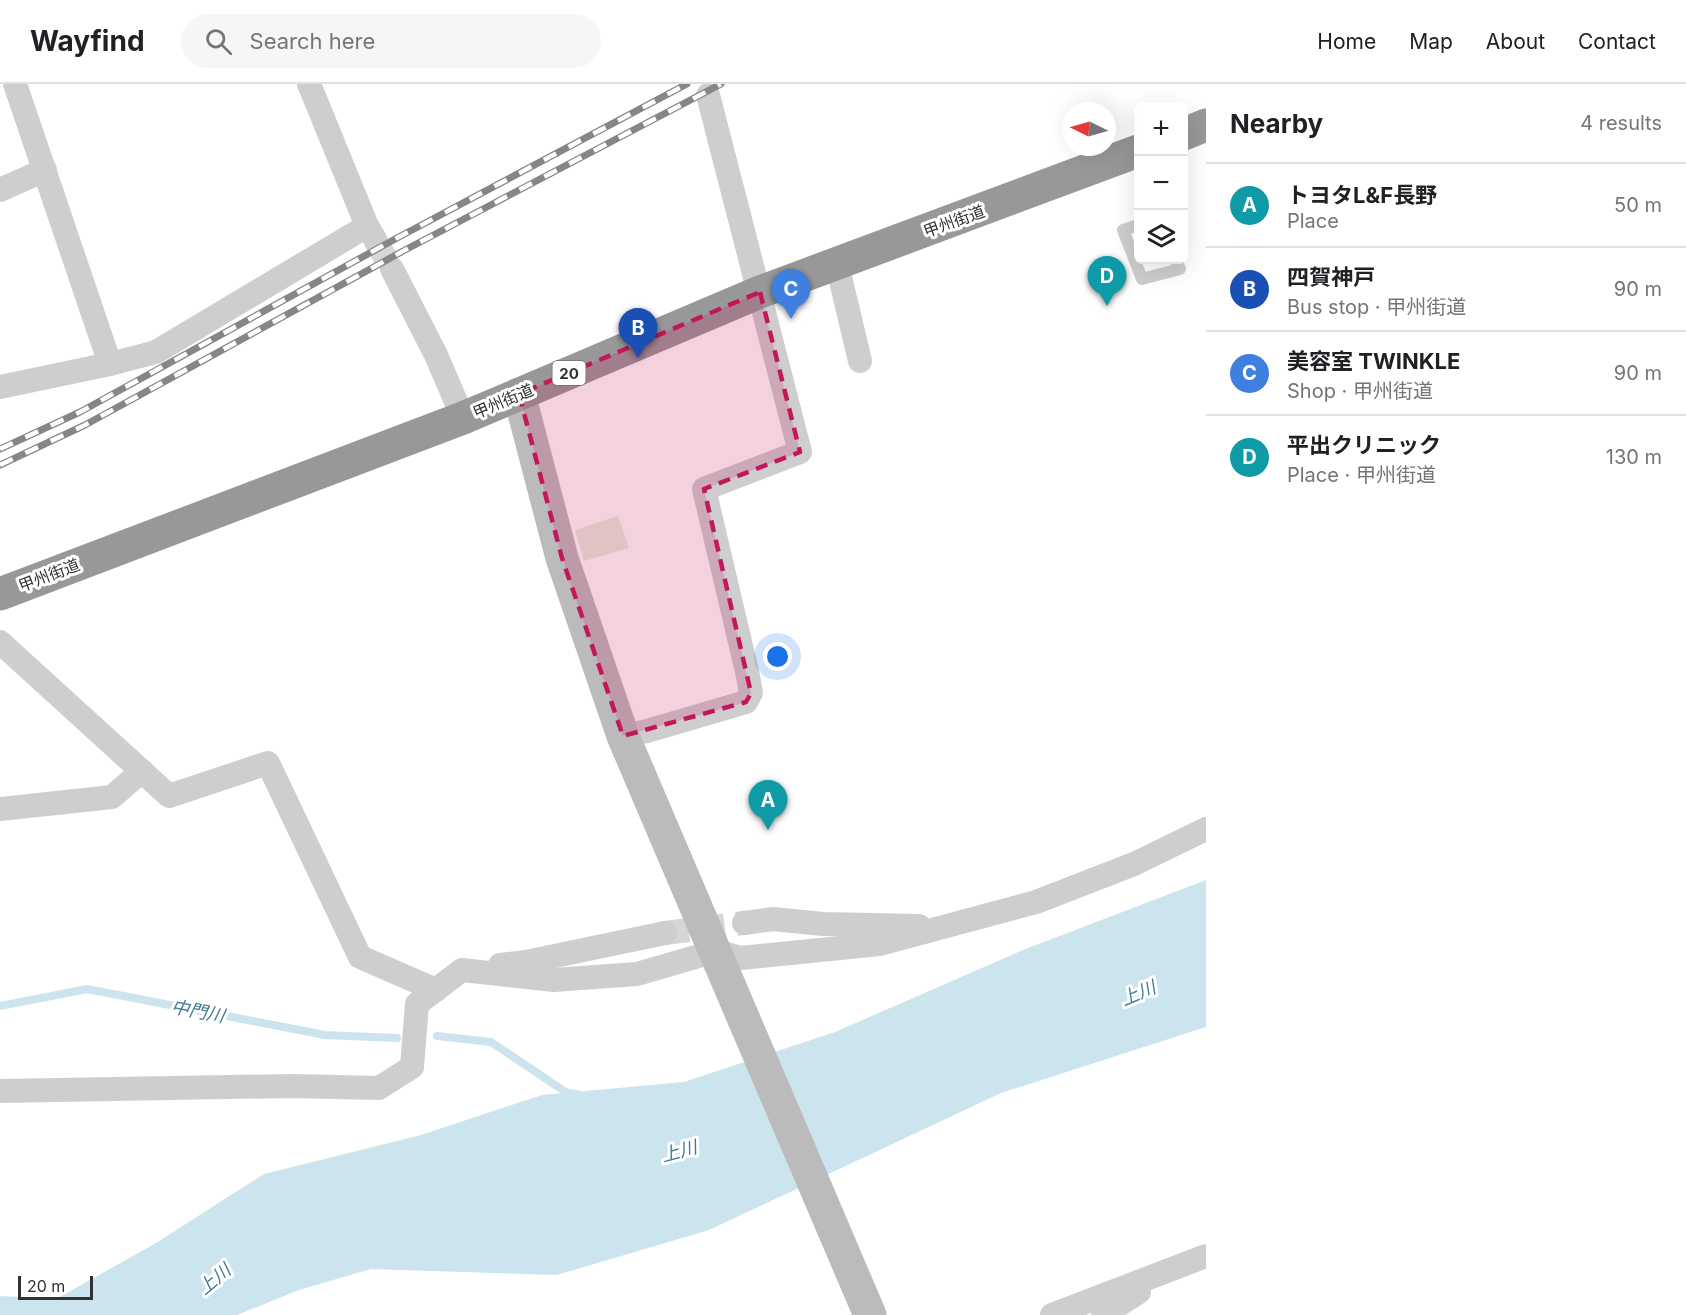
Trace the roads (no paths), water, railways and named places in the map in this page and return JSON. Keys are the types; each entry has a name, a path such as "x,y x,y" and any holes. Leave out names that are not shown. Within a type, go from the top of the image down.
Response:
{"highway":[{"path":"1188,132 1206,125"},
{"name":"甲州街道","path":"0,594 463,418 760,292 1134,154"}],"street":[{"path":"15,84 110,364"},
{"path":"0,387 156,352 371,233 309,84"},
{"path":"623,736 746,702 751,693 704,489 800,452 708,96"},
{"path":"0,190 45,170"},
{"path":"837,264 860,361"},
{"path":"392,269 436,355 463,418"},
{"path":"519,394 562,558 623,736 870,1315"},
{"path":"0,642 169,796 268,762 360,957 436,990"},
{"path":"0,810 112,797 142,771"},
{"path":"462,970 564,980 638,974 719,959 868,945 948,927 1036,902 1134,864 1206,829"},
{"path":"744,923 773,919 823,924 948,927"},
{"path":"0,1091 292,1086 379,1088 412,1067 417,1004 462,970 526,962 665,933"},
{"path":"1052,1315 1206,1256"},
{"path":"1103,1315 1124,1304 1172,1270"}],"lane":[{"path":"1134,226 1123,230 1134,258"},
{"path":"1136,264 1142,279 1179,269 1177,264"}],"water":[{"name":"上川","path":"1206,880 1206,1027 1001,1093 709,1230 557,1275 371,1269 299,1290 237,1315 0,1315 0,1296 56,1299 156,1243 264,1174 421,1135 542,1095 684,1082 835,1032 1023,950"}],"waterway":[{"name":"中門川","path":"0,1006 87,989 325,1035 397,1038"},
{"name":"中門川","path":"437,1036 491,1042 567,1093 577,1094"}],"tunnel":[{"path":"375,240 392,269"},
{"path":"665,933 744,923"}],"railway":[{"path":"0,449 80,412 397,238 687,84"},
{"path":"0,465 85,425 405,250 721,84"}],"place":[{"name":"平出クリニック","path":"1107,306"},
{"name":"美容室 TWINKLE","path":"791,319"},
{"name":"四賀神戸","path":"638,358"},
{"name":"トヨタL&F長野","path":"768,830"}]}
